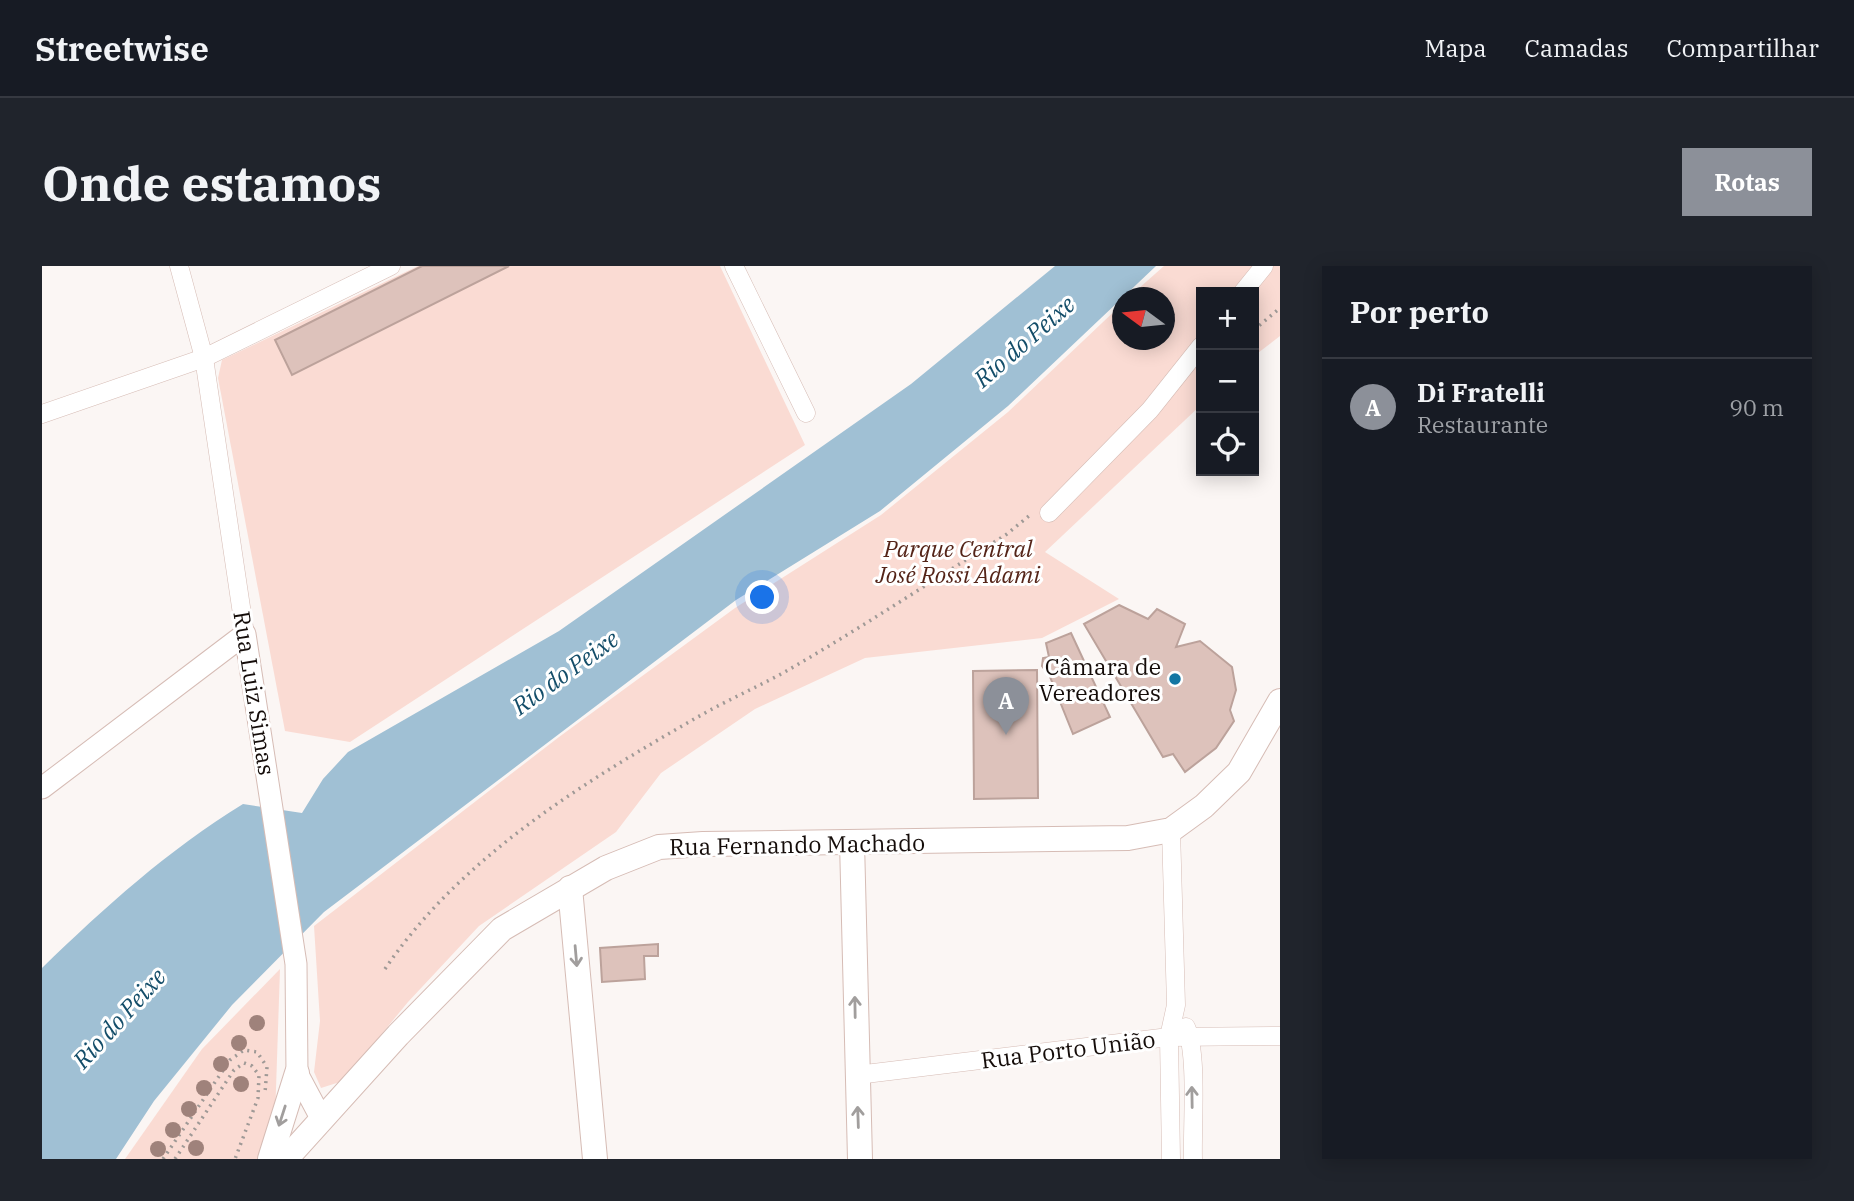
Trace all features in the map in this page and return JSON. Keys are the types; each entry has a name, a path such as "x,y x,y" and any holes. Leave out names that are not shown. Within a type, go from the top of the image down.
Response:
{"main road":[{"name":"Rua Fernando Machado","path":"286,1159 472,956 502,929 606,868 659,847 1128,838 1171,830 1204,806 1239,772 1280,701"},
{"path":"852,842 860,1159"},
{"path":"570,888 595,1159"},
{"path":"270,1159 297,1073"}],"street":[{"name":"Rua Luiz Simas","path":"178,266 204,358 296,964 297,1073 321,1118"},
{"path":"42,414 204,358 391,266"},
{"path":"734,266 806,413"},
{"path":"1248,287 1264,266"},
{"path":"1043,511 1150,410 1197,350"},
{"path":"42,788 245,634"},
{"path":"1171,830 1176,1005 1169,1037 1171,1159"},
{"path":"1176,1005 1190,1036 1193,1159"},
{"name":"Rua Porto União","path":"857,1075 1169,1037 1280,1036"}],"path":[{"path":"1259,326 1280,308"},
{"path":"385,969 408,935 461,880 524,828 598,778 697,717 790,669 1043,511"},
{"path":"163,1159 230,1060 244,1050 257,1052 267,1066"},
{"path":"175,1159 234,1070 244,1063 253,1066 259,1075 258,1098 235,1159"}],"green space":[{"path":"418,266 720,266 805,445 350,742 285,731 218,378 222,360"},
{"name":"Parque Central José Rossi Adami","path":"1164,266 1280,266 1280,336 1259,352 1259,287 1196,287 1196,410 1045,552 1119,599 1042,638 865,658 755,709 661,773 616,832 479,926 408,1002 343,1081 321,1088 314,1072 320,1021 314,926 559,737 735,608 881,515 1008,412 1112,313 1112,350 1175,350 1175,287 1140,287"},
{"path":"280,969 275,1119 260,1159 125,1159 202,1049"}],"water":[{"name":"Rio do Peixe","path":"1055,266 1156,266 1134,287 1112,287 1112,308 1008,406 880,511 736,600 324,912 232,1005 154,1101 116,1159 42,1159 42,968 89,923 163,860 243,804 302,813 323,779 348,752 559,631 911,384"}],"building":[{"path":"422,266 509,266 292,375 275,340"},
{"name":"Câmara de Vereadores","path":"1119,605 1148,619 1157,609 1185,624 1176,647 1200,641 1232,667 1236,690 1230,710 1234,721 1216,748 1185,772 1173,754 1163,757 1084,624"},
{"path":"1071,633 1110,717 1073,734 1050,677 1042,666 1043,658 1049,657 1046,643"},
{"path":"1037,670 1038,798 974,799 973,671"},
{"path":"658,944 658,956 644,956 645,979 602,982 600,948"}],"place":[{"name":"Câmara de Vereadores","path":"1175,679"},
{"name":"Di Fratelli","path":"1006,735"}]}
